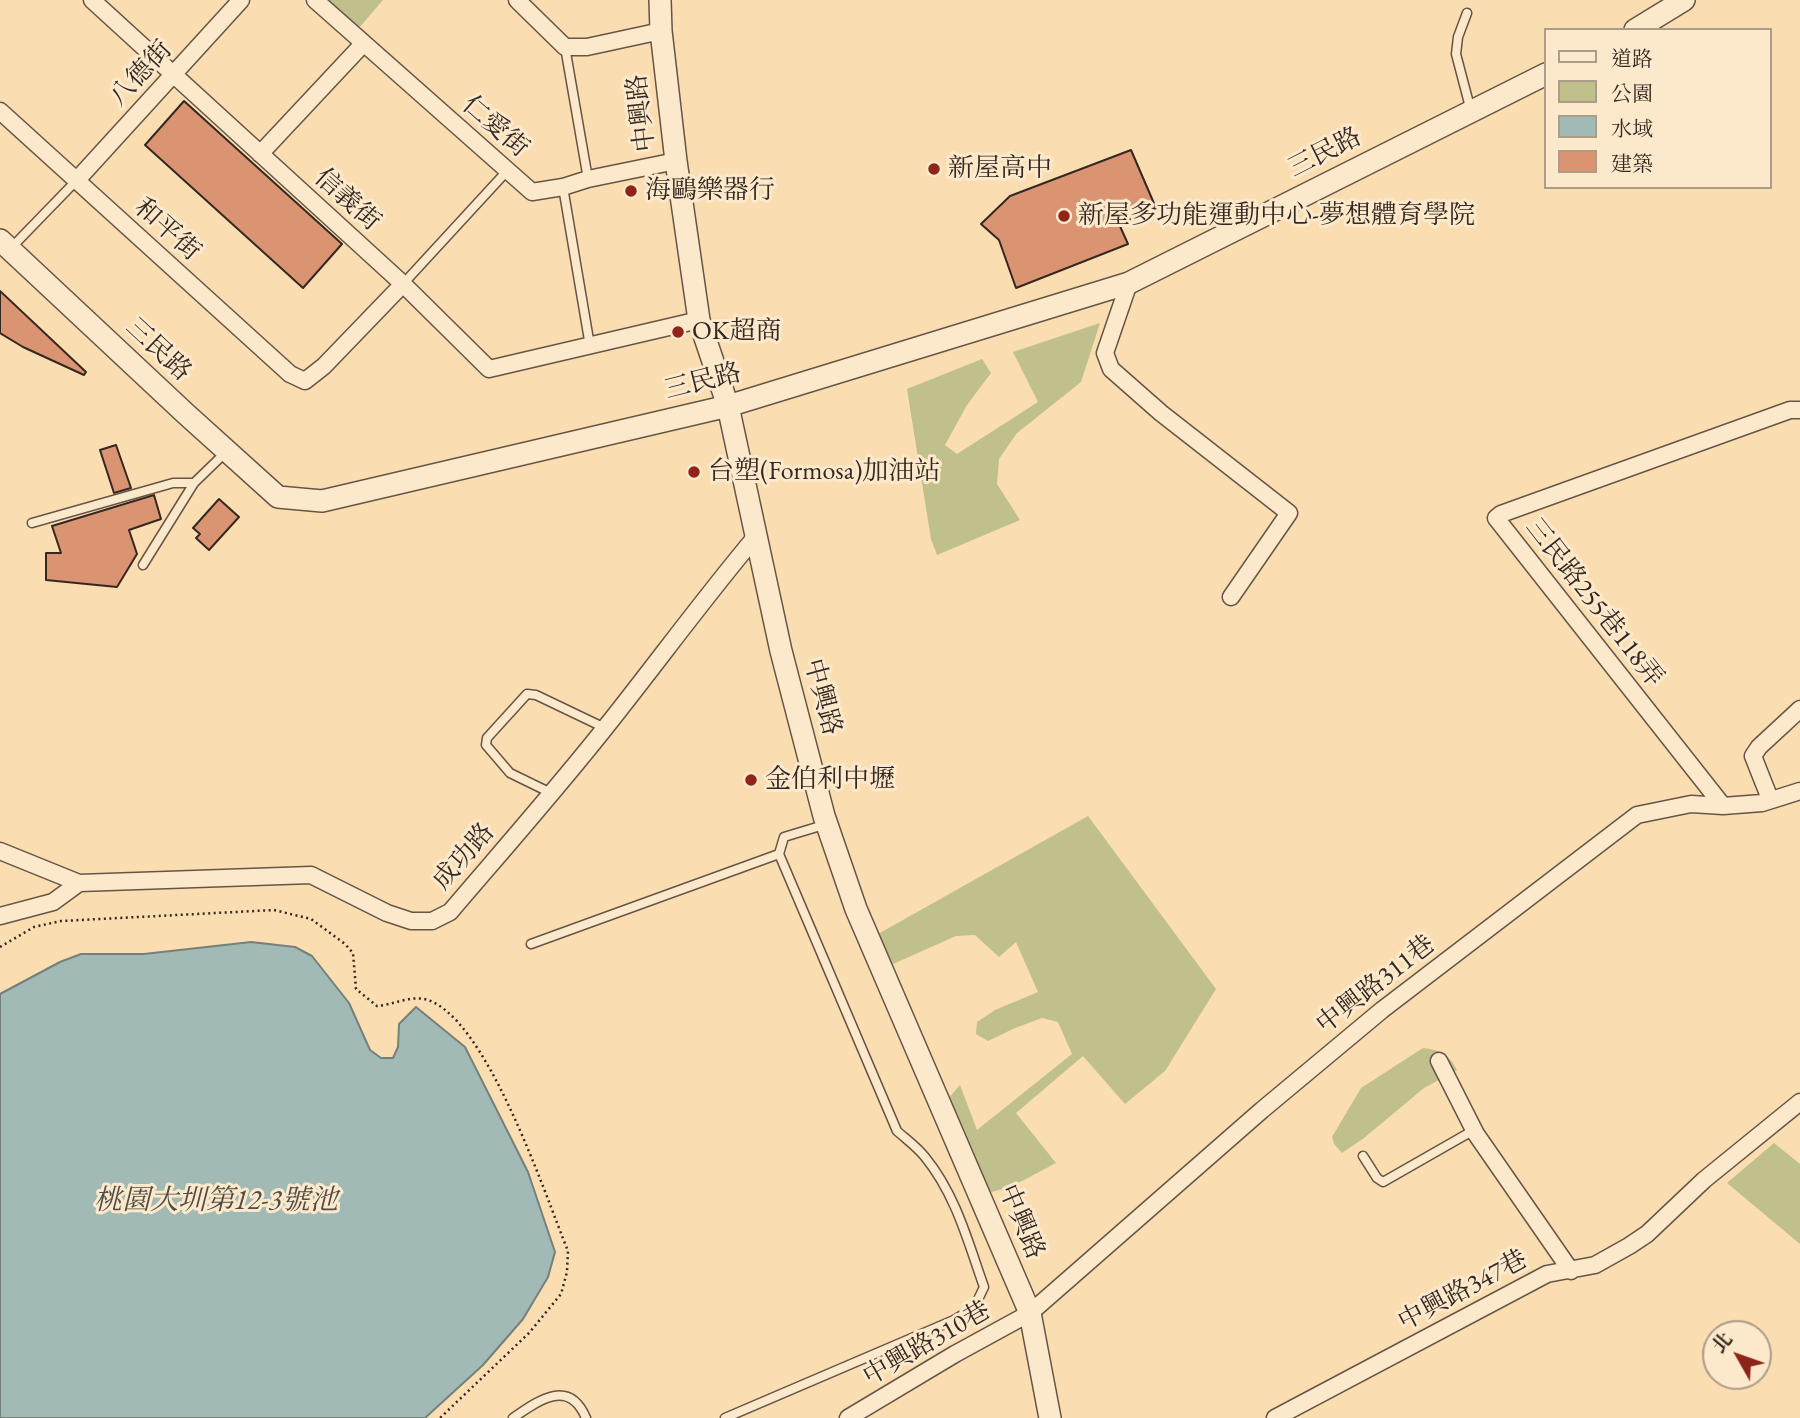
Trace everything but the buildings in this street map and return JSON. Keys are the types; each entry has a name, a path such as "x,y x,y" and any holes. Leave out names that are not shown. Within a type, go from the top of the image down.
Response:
{"street":[{"name":"信義街","path":"92,0 403,284 489,369 590,346"},
{"name":"八德街","path":"76,181 242,0"},
{"name":"仁愛街","path":"315,0 532,192 676,161"},
{"path":"517,0 565,47 587,47 661,31"},
{"name":"中興路","path":"660,0 676,161 699,320 728,406 781,651 827,824 856,909 1030,1313 1051,1418"},
{"path":"1638,28 1684,0"},
{"path":"260,155 363,44"},
{"name":"三民路","path":"5,245 278,497 322,501 728,406 1129,283 1545,74"},
{"name":"和平街","path":"0,111 290,374 305,381 324,366 403,284"},
{"path":"1129,283 1104,353 1111,369 1161,413 1289,513 1231,597"},
{"path":"590,346 699,320"},
{"name":"三民路255巷118弄","path":"1723,807 1496,518 1790,410 1800,410"},
{"name":"成功路","path":"0,851 79,883 311,875 387,913 411,921 432,922 450,912 551,793 757,536"},
{"path":"1770,799 1753,757 1759,747 1800,709"},
{"name":"中興路311巷","path":"1030,1313 1262,1110 1382,1010 1636,815 1692,804 1723,807 1762,803 1800,791"},
{"path":"0,916 53,902 79,883"},
{"path":"1439,1061 1474,1130 1571,1271"},
{"name":"中興路347巷","path":"1275,1418 1547,1274 1595,1265 1647,1234 1704,1180 1800,1102"},
{"name":"中興路310巷","path":"848,1418 1030,1313"}],"lane":[{"path":"1466,13 1455,54 1471,111"},
{"path":"565,47 588,179"},
{"path":"403,284 507,171"},
{"path":"5,245 76,181"},
{"path":"563,187 590,346"},
{"path":"143,565 194,483 227,451"},
{"path":"32,523 173,483 194,483"},
{"path":"551,793 510,773 486,745 486,738 527,694 536,695 605,728"},
{"path":"725,1418 954,1320 974,1308 984,1287 948,1189 924,1156 897,1131 779,854 784,837 827,824"},
{"path":"531,944 779,854"},
{"path":"1363,1156 1377,1178 1384,1182 1474,1130"},
{"path":"513,1418 533,1404 560,1395 574,1398 586,1418"}],"path":[{"path":"0,947 34,927 61,921 274,910 311,919 345,944 353,953 356,989 377,1006 422,999 433,1002 456,1020 477,1045 500,1084 568,1251 567,1272 561,1294 528,1333 440,1418"}],"green space":[{"path":"315,0 383,0 353,35"},
{"path":"1100,323 1081,382 1017,433 999,459 997,484 1020,520 937,555 931,539 907,389 982,359 991,373 967,405 945,445 957,454 1038,402 1013,352"},
{"path":"1088,816 1216,989 1165,1071 1125,1104 1083,1056 1016,1113 1056,1163 1011,1186 982,1193 948,1099 960,1085 977,1130 1072,1054 1058,1022 1042,1018 988,1041 976,1034 977,1022 995,1010 1038,992 1016,942 999,957 975,935 956,936 893,964 878,934"},
{"path":"1423,1048 1443,1054 1457,1070 1424,1088 1342,1153 1332,1137 1361,1088"},
{"path":"1774,1143 1800,1164 1800,1244 1727,1183"}],"water":[{"name":"桃園大圳第12-3號池","path":"251,942 295,947 312,956 349,1003 370,1050 381,1058 393,1058 398,1047 399,1024 416,1007 465,1047 528,1172 555,1252 548,1277 523,1319 483,1365 425,1418 0,1418 0,994 60,962 81,954 144,954"}],"place":[{"name":"新屋高中","path":"934,169"},
{"name":"海鷗樂器行","path":"631,191"},
{"name":"新屋多功能運動中心-夢想體育學院","path":"1064,216"},
{"name":"OK超商","path":"678,332"},
{"name":"台塑(Formosa)加油站","path":"694,472"},
{"name":"金伯利中壢","path":"751,780"}]}
